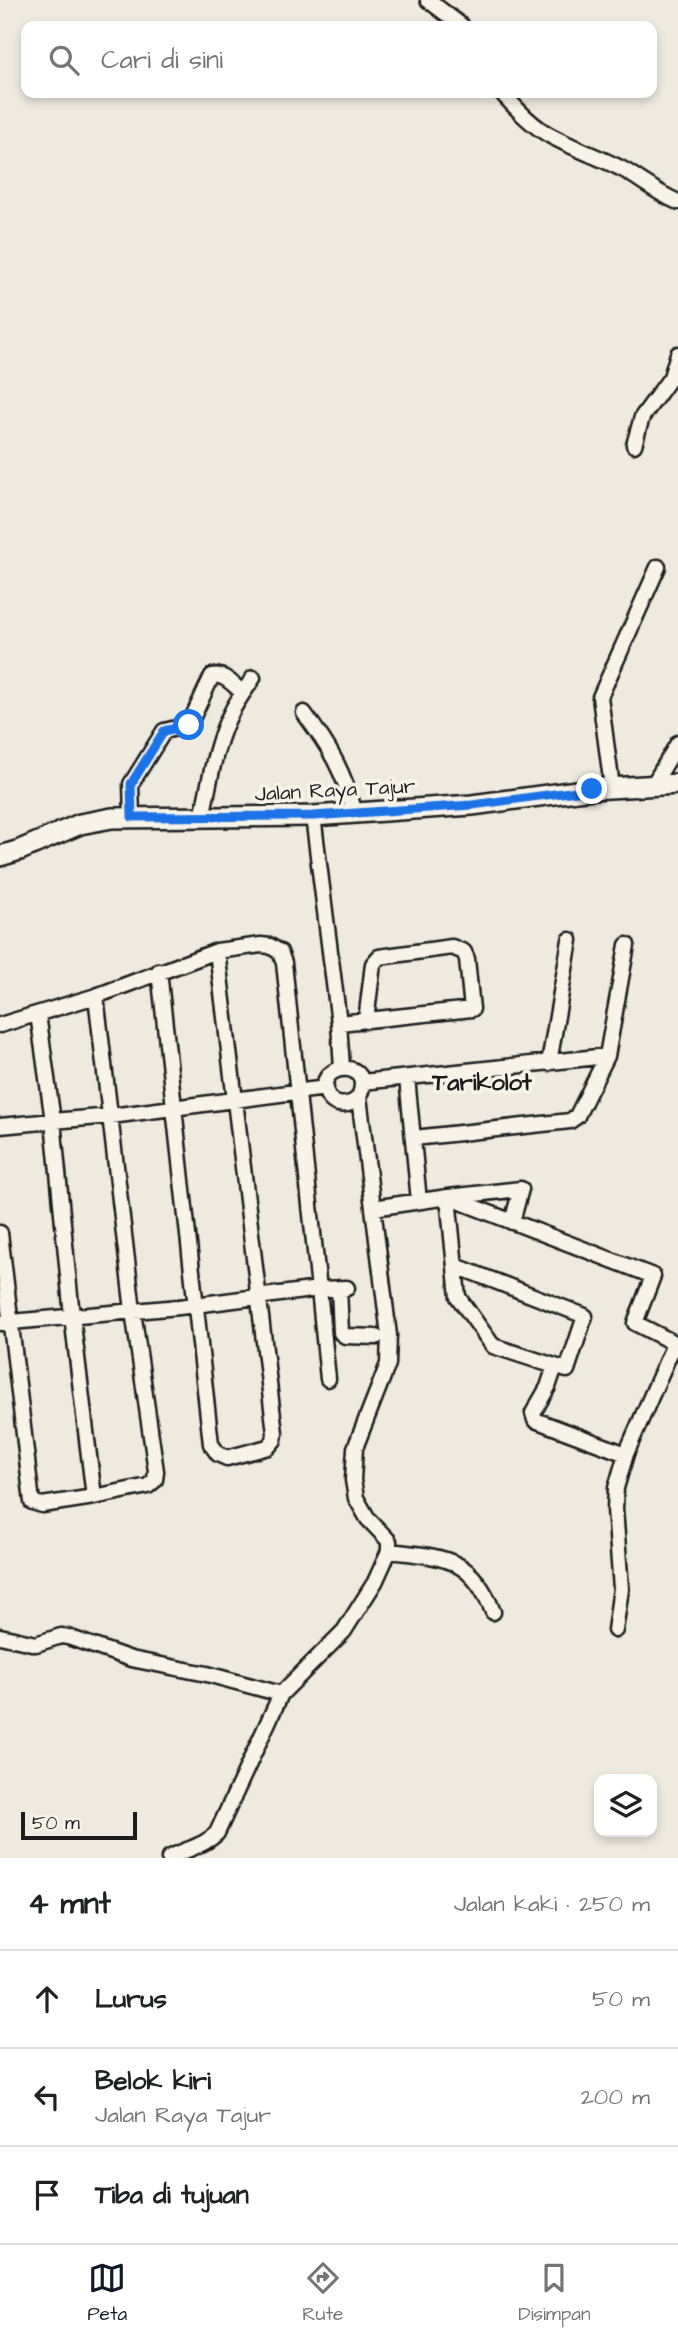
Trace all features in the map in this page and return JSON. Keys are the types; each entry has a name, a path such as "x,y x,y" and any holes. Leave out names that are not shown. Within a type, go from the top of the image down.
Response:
{"main road":[{"name":"Jalan Raya Tajur","path":"0,856 80,824 132,817 313,816 472,805 612,788 678,784"}],"street":[{"path":"428,1 456,21"},
{"path":"507,98 522,114 551,136 627,172 678,202"},
{"path":"634,445 642,418 671,377 678,354"},
{"path":"612,788 600,697 658,567"},
{"path":"132,817 131,784 144,761 164,731 189,725 212,676 223,677 243,693"},
{"path":"202,817 226,723 253,678"},
{"path":"303,713 330,748 346,781 355,813"},
{"path":"653,785 678,743"},
{"path":"313,816 339,1023 342,1068"},
{"path":"549,1063 570,940"},
{"path":"0,1025 96,996 217,951 261,945 270,946 279,952 284,963 328,1379"},
{"path":"414,1138 570,1121 577,1116 607,1056 627,945"},
{"path":"339,1023 366,1021 472,1009 464,952 452,947 379,957 373,964 366,1021"},
{"path":"159,971 211,1444 218,1454 227,1458 268,1447 274,1440 275,1433 217,951"},
{"path":"0,1233 6,1322 32,1502 42,1505 148,1486 155,1480 156,1471 133,1311 96,996"},
{"path":"38,1014 53,1121 72,1316 94,1497"},
{"path":"362,1082 607,1056"},
{"path":"342,1068 354,1071 362,1082 359,1097 350,1104 339,1104 330,1098 326,1088 330,1075 342,1068"},
{"path":"407,1078 419,1201"},
{"path":"0,1126 111,1116 326,1088"},
{"path":"169,1858 183,1850 201,1845 217,1833 281,1694 344,1631 375,1582 389,1551 389,1541 368,1519 356,1498 353,1480 355,1448 388,1364 389,1335 359,1097"},
{"path":"373,1208 521,1189 512,1222"},
{"path":"448,1198 653,1276 635,1323 676,1345 626,1454 616,1488 621,1589 615,1630"},
{"path":"448,1198 458,1297 494,1346 566,1370 585,1316 456,1266"},
{"path":"6,1322 343,1288 341,1333 345,1336 376,1337"},
{"path":"555,1366 548,1387 533,1413 535,1420 626,1454"},
{"path":"389,1551 428,1554 467,1570 477,1579 493,1612"},
{"path":"0,1636 36,1644 61,1636 68,1637 131,1659 206,1674 281,1694"}],"district":[{"name":"Tarikolot","path":"482,1083"}],"route":[{"path":"189,725 164,731 160,735 131,784 132,817 313,816 472,805 592,789"}]}
